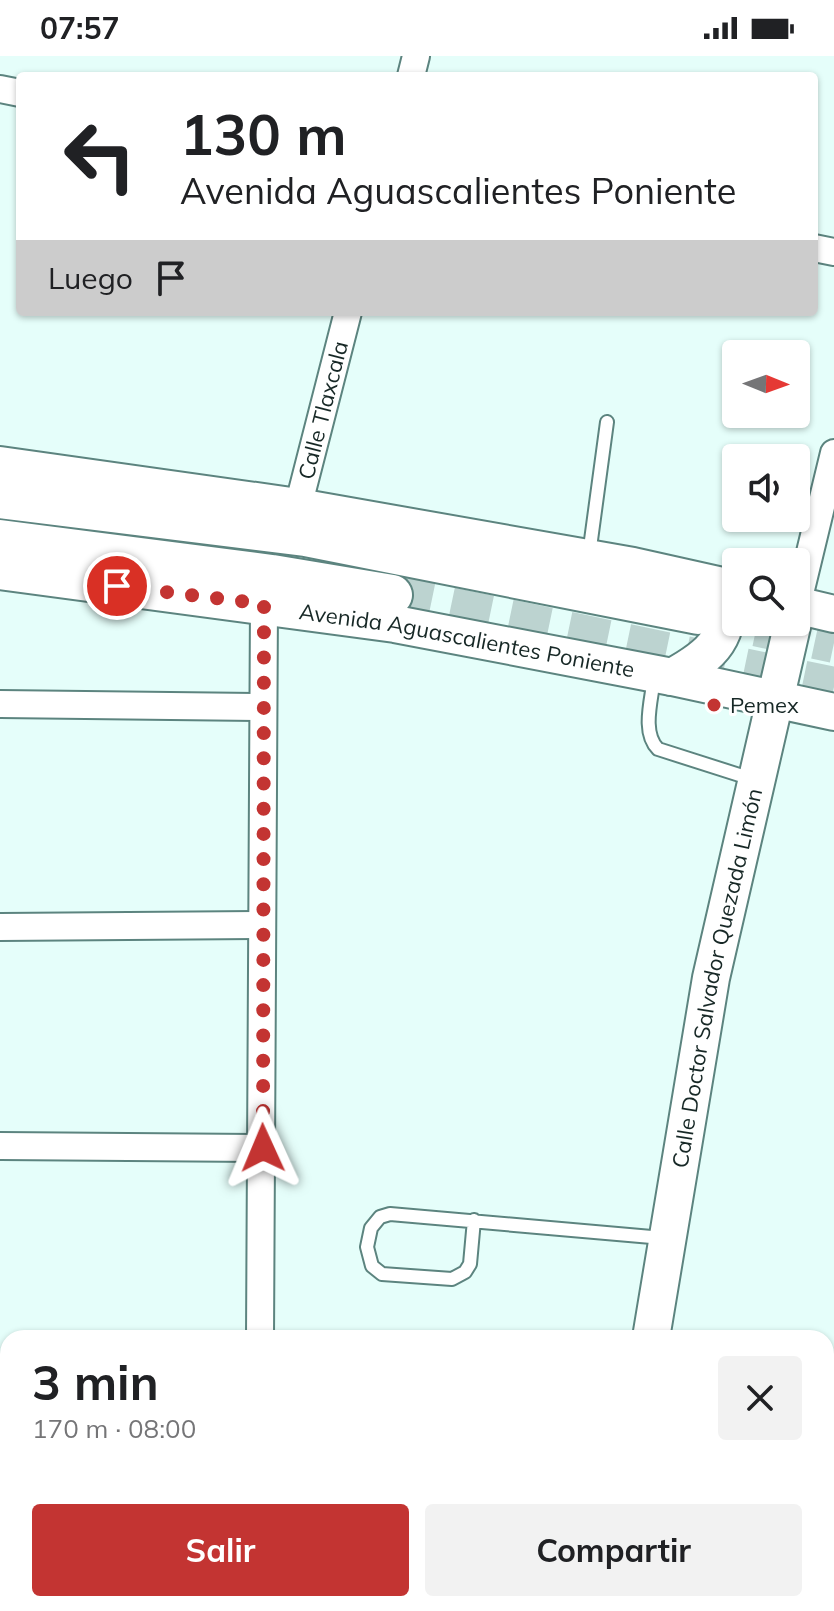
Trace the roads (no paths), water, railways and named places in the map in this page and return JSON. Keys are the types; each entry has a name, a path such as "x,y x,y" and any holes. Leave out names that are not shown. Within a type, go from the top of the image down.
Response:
{"main road":[{"path":"0,498 305,536 698,614"},
{"name":"Avenida Aguascalientes Poniente","path":"0,540 272,575 392,595"}],"street":[{"name":"Calle Tlaxcala","path":"298,507 347,316"},
{"path":"810,553 834,453"},
{"path":"0,465 298,507 722,586"},
{"name":"Avenida Aguascalientes Poniente","path":"0,571 264,604 395,624 663,675 834,712"},
{"path":"260,1330 264,604"},
{"path":"810,612 834,614"},
{"path":"663,675 698,662 723,636"},
{"name":"Calle Doctor Salvador Quezada Limón","path":"652,1330 665,1238 711,978 790,636"},
{"path":"0,704 263,707"},
{"path":"0,927 261,925"},
{"path":"0,1146 263,1148"}],"lane":[{"path":"589,559 607,422"},
{"path":"663,675 648,733 651,743 658,749 755,780"},
{"path":"474,1220 470,1264 452,1279 382,1274 372,1266 367,1247 371,1228 380,1217 474,1220 665,1238"}],"tunnel":[{"path":"392,595 834,687"},
{"path":"698,614 834,643"}],"place":[{"name":"Pemex","path":"714,705"}]}
